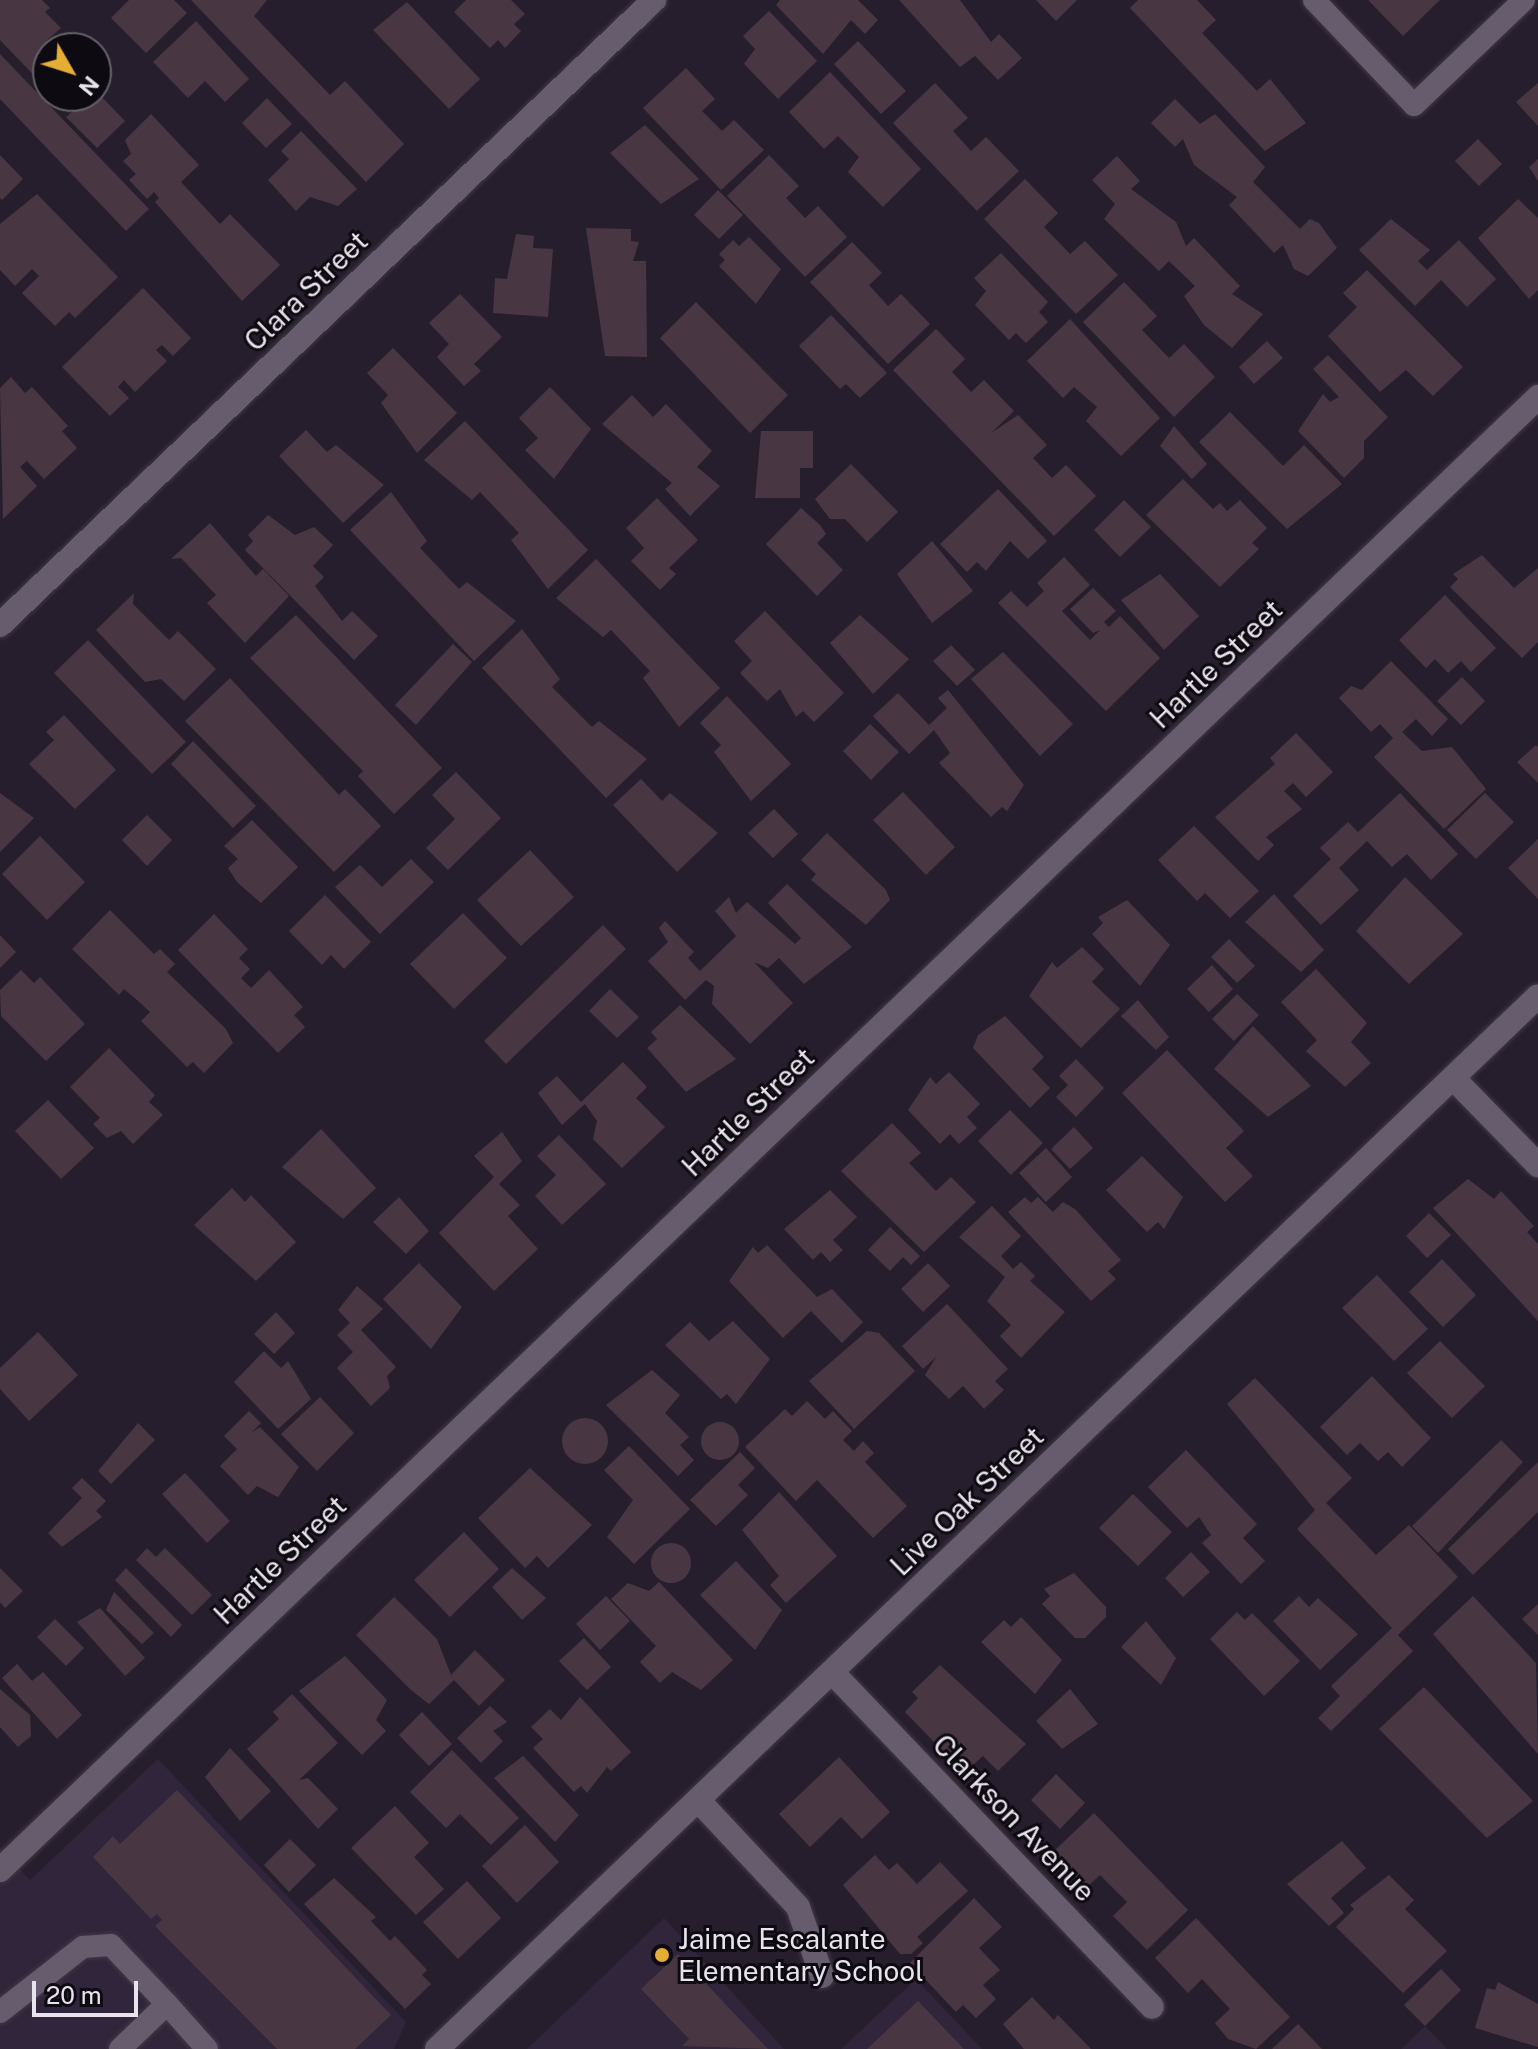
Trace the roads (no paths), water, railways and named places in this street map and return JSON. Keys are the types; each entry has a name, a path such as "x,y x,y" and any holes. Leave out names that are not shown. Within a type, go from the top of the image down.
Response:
{"street":[{"name":"Clara Street","path":"0,625 654,0"},
{"name":"Hartle Street","path":"0,1870 1538,397"},
{"name":"Live Oak Street","path":"437,2049 1538,996"},
{"path":"1453,1078 1538,1165"},
{"name":"Clarkson Avenue","path":"832,1672 1152,2007"},
{"path":"698,1800 798,1907 822,1976"}],"lane":[{"path":"1314,0 1414,105 1524,0"},
{"path":"0,2012 83,1947 111,1945 207,2049"},
{"path":"120,2049 167,2004"}],"place":[{"name":"Jaime Escalante Elementary School","path":"662,1955"}]}
